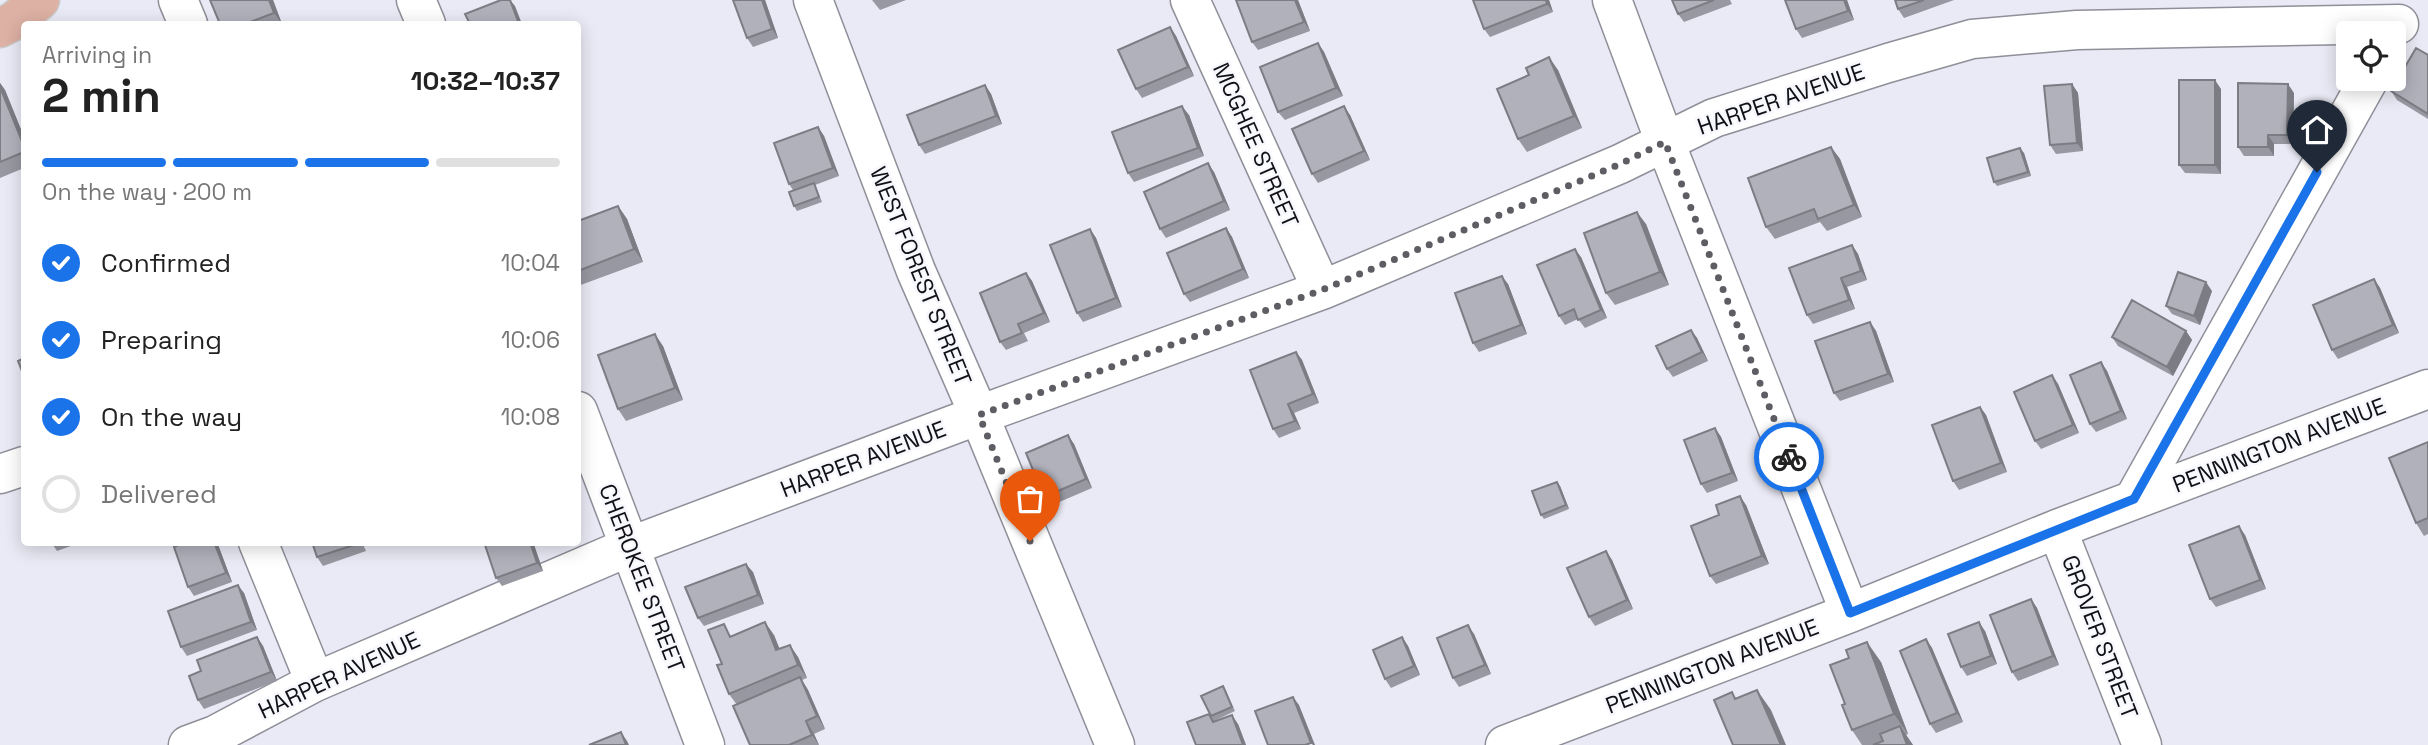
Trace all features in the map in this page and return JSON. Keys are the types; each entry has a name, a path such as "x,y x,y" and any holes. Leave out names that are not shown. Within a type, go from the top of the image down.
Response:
{"main road":[{"path":"0,28 14,21 40,0"}],"street":[{"path":"178,0 187,21"},
{"path":"416,0 425,21"},
{"name":"WEST FOREST STREET","path":"813,0 916,271 979,415 1115,745"},
{"name":"MCGHEE STREET","path":"1191,0 1322,290"},
{"path":"1612,0 1850,613"},
{"name":"HARPER AVENUE","path":"207,742 314,682 631,546 1322,290 1620,164 1714,118 1972,39 2292,13 2402,19"},
{"path":"2134,499 2362,91"},
{"name":"PENNINGTON AVENUE","path":"1505,745 1850,613 2134,499 2428,388"},
{"name":"CHEROKEE STREET","path":"581,419 705,745"},
{"path":"0,474 21,467"},
{"name":"GROVER STREET","path":"2057,529 2142,745"},
{"path":"260,546 314,682"}],"building":[{"path":"210,0 269,0 274,13 253,21 219,21"},
{"path":"501,0 510,0 518,21 468,21 465,14"},
{"path":"733,0 762,0 772,29 747,38"},
{"path":"1236,0 1295,0 1304,22 1252,42"},
{"path":"1473,0 1546,0 1547,4 1484,29"},
{"path":"1672,0 1714,0 1678,14"},
{"path":"1785,0 1844,0 1848,11 1796,29"},
{"path":"1895,0 1924,0 1898,9"},
{"path":"1170,27 1188,67 1136,89 1118,50"},
{"path":"1318,43 1336,88 1278,112 1260,67"},
{"path":"2416,48 2428,55 2428,114 2391,91 2406,91 2406,65"},
{"path":"1549,57 1574,116 1518,139 1497,89 1529,75 1526,68"},
{"path":"2179,80 2215,80 2215,165 2179,165"},
{"path":"2238,83 2288,84 2287,135 2268,135 2268,147 2238,147"},
{"path":"2072,84 2077,143 2050,145 2044,86"},
{"path":"985,85 996,116 919,145 907,115"},
{"path":"0,87 21,139 21,153 0,162"},
{"path":"1182,106 1198,148 1128,173 1112,132"},
{"path":"1344,106 1364,151 1312,174 1292,129"},
{"path":"818,127 833,168 789,184 774,143"},
{"path":"1831,147 1854,205 1818,219 1814,209 1766,227 1748,178"},
{"path":"2020,148 2028,172 1994,182 1987,158"},
{"path":"1208,163 1224,201 1160,229 1144,192"},
{"path":"814,183 819,197 794,206 789,192"},
{"path":"618,206 634,249 581,270 581,220"},
{"path":"1637,212 1660,272 1606,293 1584,233"},
{"path":"1226,228 1243,269 1184,294 1167,253"},
{"path":"1090,229 1116,298 1077,313 1050,245"},
{"path":"1852,245 1861,271 1841,278 1849,300 1807,315 1789,268"},
{"path":"1575,249 1601,310 1578,320 1574,309 1559,316 1537,265"},
{"path":"2178,272 2206,282 2194,316 2166,306"},
{"path":"1026,273 1044,313 1018,324 1022,333 1000,342 980,293"},
{"path":"1502,276 1521,325 1473,343 1455,293"},
{"path":"2374,279 2393,325 2332,350 2313,305"},
{"path":"2132,300 2186,331 2167,367 2112,337"},
{"path":"1870,322 1888,374 1834,393 1815,341"},
{"path":"1691,330 1702,352 1667,369 1656,346"},
{"path":"655,334 675,388 618,409 598,355"},
{"path":"1296,352 1313,394 1288,404 1295,421 1273,429 1250,370"},
{"path":"2101,362 2121,411 2090,424 2070,375"},
{"path":"2052,375 2073,425 2035,441 2014,392"},
{"path":"1980,407 2001,463 1953,481 1932,425"},
{"path":"1715,428 1732,473 1701,484 1684,440"},
{"path":"1068,435 1086,479 1044,497 1026,453"},
{"path":"2428,442 2428,518 2416,523 2389,458"},
{"path":"1557,482 1566,505 1541,515 1532,491"},
{"path":"1740,496 1762,556 1710,576 1691,526 1719,515 1716,505"},
{"path":"2239,526 2260,580 2210,599 2189,545"},
{"path":"216,546 226,573 188,587 174,547"},
{"path":"313,546 351,546 317,557"},
{"path":"485,546 531,546 537,563 496,578"},
{"path":"1606,551 1627,600 1589,617 1567,568"},
{"path":"746,564 758,595 698,618 685,587"},
{"path":"238,585 251,622 181,647 168,611"},
{"path":"2031,599 2053,656 2012,672 1990,615"},
{"path":"765,622 776,650 790,645 798,665 729,694 717,665 722,664 708,630 724,624 730,637"},
{"path":"1979,622 1991,656 1961,667 1948,634"},
{"path":"1468,625 1485,665 1453,678 1437,638"},
{"path":"257,637 271,672 198,700 189,676 201,671 197,660"},
{"path":"1402,637 1414,666 1385,679 1373,650"},
{"path":"1926,639 1957,713 1930,724 1900,651"},
{"path":"1867,642 1894,714 1852,730 1830,665 1849,658 1846,650"},
{"path":"800,677 817,716 806,721 812,735 789,745 750,745 733,706"},
{"path":"1223,686 1232,707 1211,716 1201,696"},
{"path":"1757,690 1781,745 1733,745 1714,700 1732,692 1735,699"},
{"path":"1293,697 1311,743 1268,745 1255,711"},
{"path":"1209,714 1213,722 1232,715 1243,745 1196,745 1187,722"},
{"path":"1900,726 1907,745 1873,745 1883,741 1880,734"},
{"path":"621,732 626,745 589,745"}],"way so far":[{"path":"1030,541 979,415 1322,290 1620,164 1665,142 1789,457"}],"route":[{"path":"1789,457 1850,613 2134,499 2317,172"}]}
